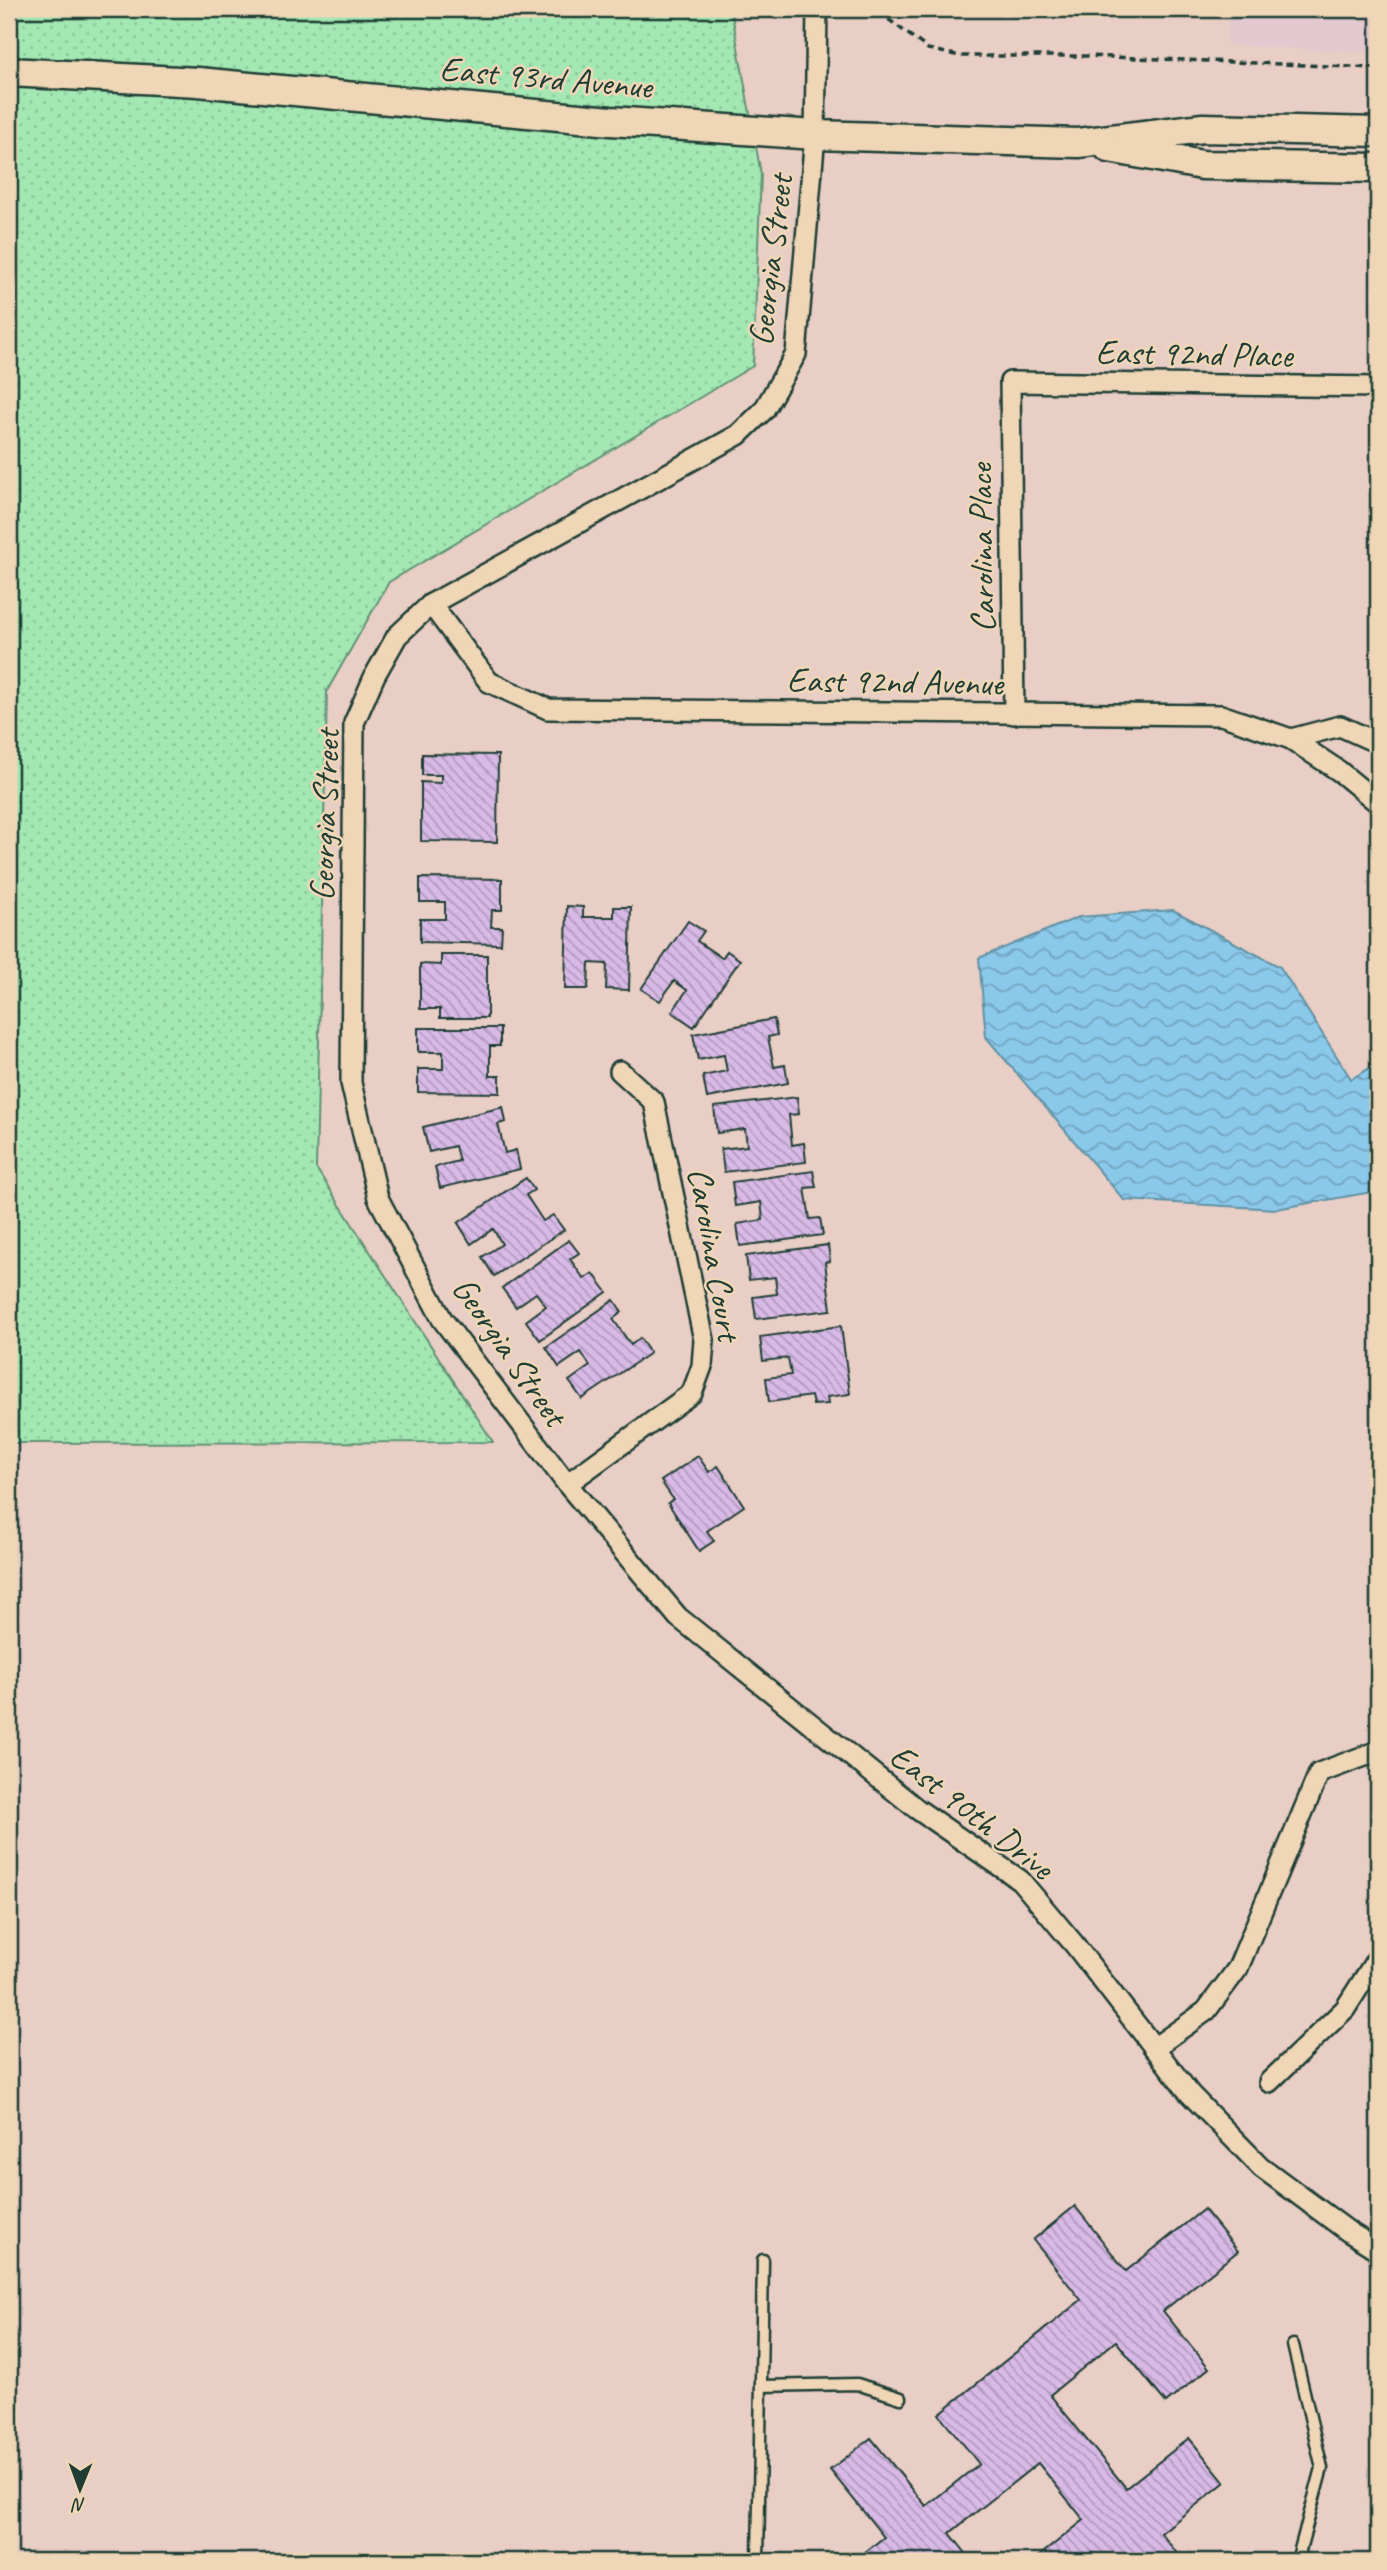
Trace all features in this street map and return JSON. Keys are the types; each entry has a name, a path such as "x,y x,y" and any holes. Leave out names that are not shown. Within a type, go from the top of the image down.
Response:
{"street":[{"name":"Georgia Street","path":"628,1555 568,1484 442,1319 378,1198 351,1083 354,723 375,675 397,636 431,604 738,435 764,410 796,354 815,135 817,9"},
{"name":"East 93rd Avenue","path":"9,72 198,82 611,121 815,135 1078,143 1202,164 1378,168"},
{"name":"East 93rd Avenue","path":"1078,143 1203,128 1378,131"},
{"name":"East 92nd Place","path":"1010,382 1378,387"},
{"name":"Carolina Place","path":"1010,382 1014,714"},
{"name":"East 92nd Avenue","path":"431,604 489,682 548,709 1221,715 1291,739 1339,771 1378,803"},
{"path":"1291,739 1340,726 1378,743"},
{"name":"Carolina Court","path":"568,1484 692,1393 702,1366 704,1340 654,1102 620,1071"},
{"name":"East 90th Drive","path":"628,1555 678,1617 744,1672 917,1808 1020,1880 1190,2094 1261,2167 1378,2250"},
{"path":"1154,2048 1206,2011 1238,1968 1319,1773 1378,1751"},
{"path":"1269,2082 1345,2009 1378,1957"}],"lane":[{"path":"758,2561 763,2260"},
{"path":"1293,2345 1322,2468 1297,2561"},
{"path":"761,2386 857,2384 901,2398"}],"path":[{"path":"867,9 880,13 928,49 960,56 1086,55 1378,68"}],"shaded area":[{"path":"1228,9 1378,9 1378,53 1227,45"}],"green space":[{"path":"9,9 731,9 761,174 753,366 389,582 327,691 316,1168 493,1442 9,1443"}],"water":[{"path":"1173,910 1280,967 1351,1079 1378,1063 1378,1191 1276,1209 1124,1200 986,1037 979,958 1079,917"}],"building":[{"path":"422,754 498,755 497,842 421,841 421,782 441,783 441,775 422,775"},
{"path":"420,878 502,879 502,910 492,910 491,927 502,927 501,944 420,942 420,919 445,919 445,902 420,902"},
{"path":"567,906 583,907 583,917 614,917 614,907 631,907 629,990 606,989 607,964 589,963 588,989 565,989"},
{"path":"688,921 704,931 697,941 722,958 727,951 740,960 694,1027 672,1012 687,990 674,981 660,1001 641,989"},
{"path":"441,955 487,955 487,1018 440,1018 440,1009 420,1009 420,964 441,965"},
{"path":"774,1019 777,1035 768,1037 774,1067 785,1065 788,1083 707,1098 703,1076 727,1071 724,1055 698,1060 693,1034"},
{"path":"418,1028 500,1028 500,1046 490,1046 490,1076 500,1076 500,1093 418,1092 418,1069 443,1069 443,1052 418,1052"},
{"path":"797,1097 799,1114 789,1115 792,1145 804,1143 806,1162 724,1172 721,1149 747,1146 745,1129 717,1133 714,1107"},
{"path":"503,1107 506,1122 498,1124 505,1153 516,1150 520,1169 440,1188 435,1167 459,1161 455,1146 429,1152 423,1127"},
{"path":"813,1171 816,1187 805,1188 810,1219 820,1218 823,1235 740,1246 737,1224 763,1220 761,1202 735,1206 732,1182"},
{"path":"526,1178 534,1190 526,1195 543,1221 553,1215 564,1230 494,1276 482,1257 502,1244 493,1229 471,1244 458,1223"},
{"path":"569,1240 579,1253 570,1259 584,1279 593,1273 607,1292 540,1340 526,1321 546,1306 536,1293 516,1307 502,1288"},
{"path":"828,1245 830,1261 825,1262 831,1310 756,1319 753,1297 777,1294 775,1277 749,1280 746,1256"},
{"path":"614,1300 622,1312 613,1319 631,1345 640,1338 650,1353 582,1399 569,1381 590,1366 581,1352 559,1367 546,1347"},
{"path":"841,1326 850,1394 827,1397 828,1404 813,1405 811,1396 769,1402 766,1378 791,1375 788,1358 763,1361 760,1337"},
{"path":"698,1456 709,1472 718,1466 744,1506 707,1531 714,1541 699,1551 668,1503 673,1499 661,1481"},
{"path":"1075,2206 1126,2271 1204,2209 1238,2251 1163,2311 1209,2368 1166,2403 1116,2341 1050,2395 1126,2488 1189,2438 1225,2482 1161,2533 1183,2561 1033,2561 1084,2520 1038,2463 950,2533 972,2561 854,2561 884,2537 830,2470 871,2438 926,2506 979,2464 939,2414 1081,2300 1033,2240"}]}
